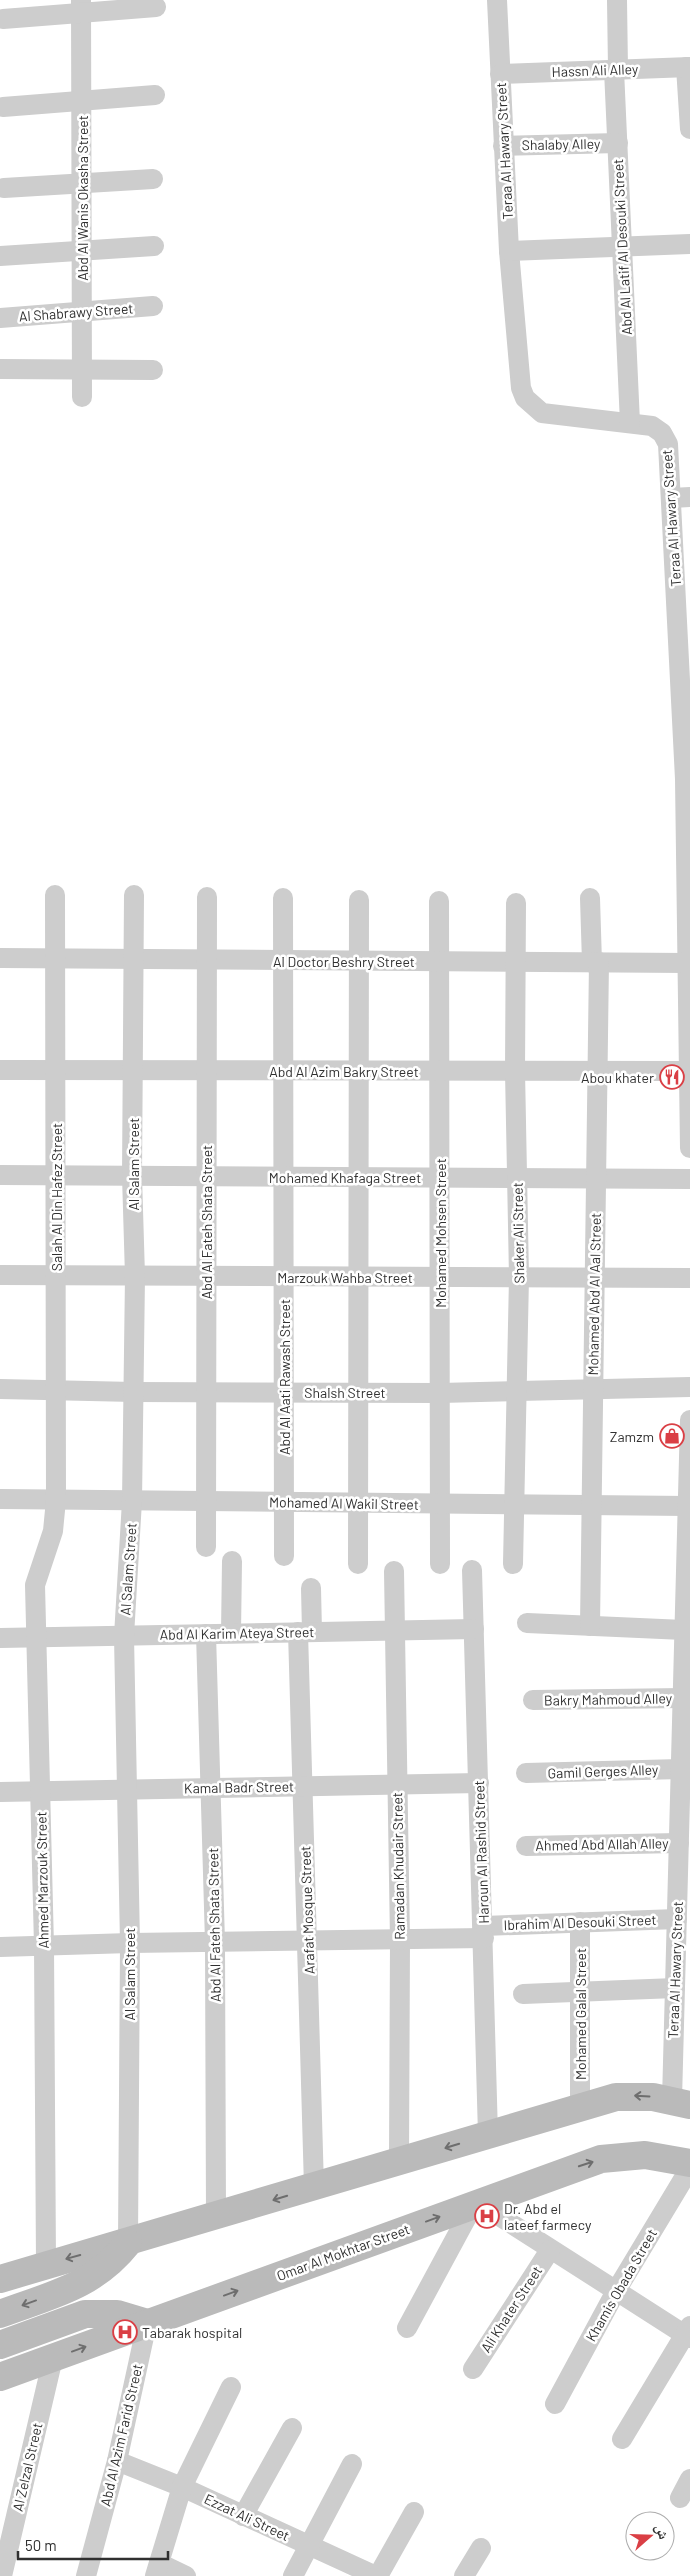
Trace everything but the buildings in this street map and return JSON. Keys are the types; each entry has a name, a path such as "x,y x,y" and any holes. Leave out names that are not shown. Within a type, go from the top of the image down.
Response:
{"main road":[{"path":"0,2279 46,2264 128,2243 216,2217 580,2106 616,2097 634,2096 681,2103"},
{"name":"Omar Al Mokhtar Street","path":"0,2377 601,2159 645,2155 690,2163"},
{"path":"0,2314 78,2284 98,2274 114,2260 128,2243"},
{"path":"0,2345 85,2314 117,2314 147,2324"}],"street":[{"name":"Teraa Al Hawary Street","path":"497,0 508,250 521,388 525,398 542,413 652,426 665,439 681,497 688,779 687,963 690,1148"},
{"name":"Abd Al Latif Al Desouki Street","path":"617,0 618,143 630,423"},
{"path":"3,20 81,7 156,7"},
{"name":"Abd Al Wanis Okasha Street","path":"81,7 82,397"},
{"name":"Hassn Ali Alley","path":"500,74 688,67"},
{"path":"688,67 690,129"},
{"path":"3,107 155,96"},
{"name":"Shalaby Alley","path":"504,146 618,143"},
{"path":"4,188 153,179"},
{"path":"508,250 690,244"},
{"path":"0,256 154,246"},
{"name":"Al Shabrawy Street","path":"0,318 152,306"},
{"path":"0,369 153,370"},
{"name":"Salah Al Din Hafez Street","path":"56,894 56,1500"},
{"name":"Al Salam Street","path":"128,2243 130,1943 124,1636 132,1501 134,1392 135,1276 132,1176 132,959 134,895"},
{"name":"Abd Al Fateh Shata Street","path":"206,1547 207,897"},
{"name":"Abd Al Aati Rawash Street","path":"282,898 284,1556"},
{"name":"Mohamed Abd Al Aal Street","path":"590,898 596,963 598,1071 590,1505 590,1626"},
{"path":"358,1564 359,900"},
{"name":"Mohamed Mohsen Street","path":"439,901 440,1564"},
{"name":"Shaker Ali Street","path":"513,1564 519,1277 515,1071 516,903"},
{"name":"Al Doctor Beshry Street","path":"0,958 687,963"},
{"name":"Abd Al Azim Bakry Street","path":"0,1070 688,1071"},
{"name":"Mohamed Khafaga Street","path":"0,1175 690,1179"},
{"name":"Marzouk Wahba Street","path":"0,1275 690,1278"},
{"name":"Shalsh Street","path":"0,1389 134,1392 440,1393 690,1387"},
{"name":"Teraa Al Hawary Street","path":"681,2103 675,1988 681,1915 683,1832 681,1769 686,1725 683,1698 690,1420"},
{"name":"Mohamed Al Wakil Street","path":"0,1500 688,1506"},
{"name":"Ahmed Marzouk Street","path":"46,2264 44,1946 35,1585 53,1531 56,1500"},
{"path":"231,1633 232,1561"},
{"name":"Haroun Al Rashid Street","path":"472,1570 484,1932 488,2135"},
{"name":"Ramadan Khudair Street","path":"394,1571 400,1940 400,2162"},
{"name":"Arafat Mosque Street","path":"311,1588 305,1632 303,1785 314,2187"},
{"path":"527,1623 686,1633"},
{"name":"Abd Al Karim Ateya Street","path":"0,1638 474,1629"},
{"name":"Abd Al Fateh Shata Street","path":"206,1634 215,1942 216,2217"},
{"name":"Bakry Mahmoud Alley","path":"533,1700 683,1698"},
{"name":"Gamil Gerges Alley","path":"526,1773 681,1769"},
{"name":"Kamal Badr Street","path":"0,1792 396,1783 479,1783"},
{"name":"Ahmed Abd Allah Alley","path":"526,1846 683,1832"},
{"name":"Ibrahim Al Desouki Street","path":"0,1947 130,1943 400,1940 580,1922 681,1915"},
{"name":"Mohamed Galal Street","path":"580,1922 580,2106"},
{"path":"522,1994 675,1988"},
{"name":"Khamis Obada Street","path":"555,2404 616,2292 690,2168"},
{"path":"407,2328 477,2203 616,2292 688,2333 622,2439"},
{"name":"Ali Khater Street","path":"473,2370 550,2250"},
{"name":"Abd Al Azim Farid Street","path":"86,2576 117,2461 147,2324"},
{"name":"Al Zelzal Street","path":"2,2576 53,2358"},
{"path":"186,2576 157,2570 182,2487 231,2387"},
{"path":"244,2516 292,2428"},
{"name":"Ezzat Ali Street","path":"117,2461 182,2487 377,2576"},
{"path":"292,2576 352,2464"},
{"path":"680,2498 690,2479"},
{"path":"377,2576 414,2512"},
{"path":"464,2576 480,2548"}],"place":[{"name":"Abou khater","path":"672,1077"},
{"name":"Zamzm","path":"672,1436"},
{"name":"Dr. Abd el lateef farmecy","path":"487,2216"},
{"name":"Tabarak hospital","path":"125,2332"}]}
